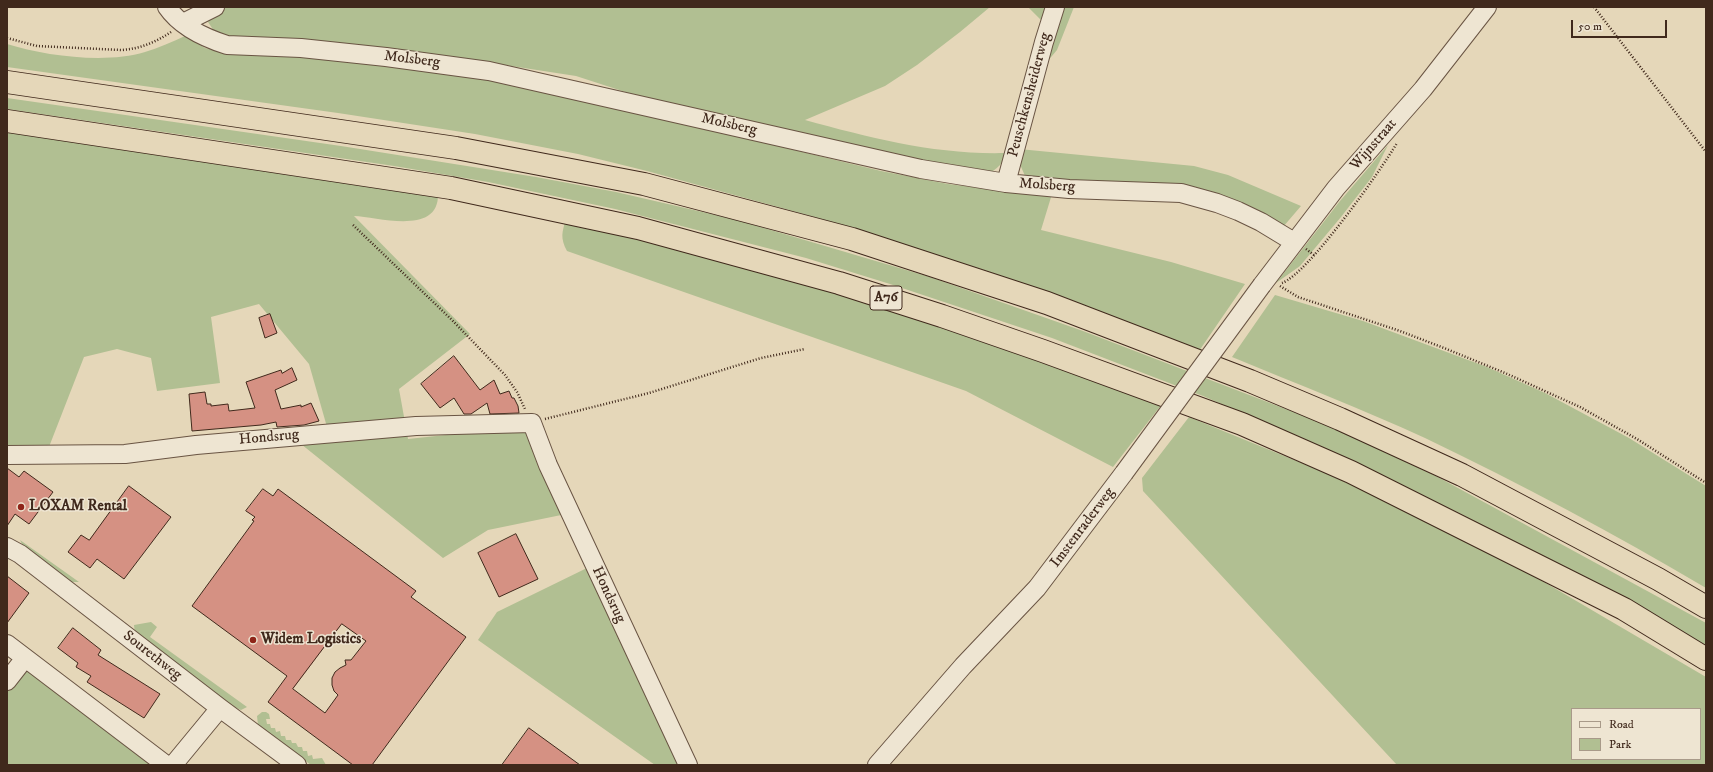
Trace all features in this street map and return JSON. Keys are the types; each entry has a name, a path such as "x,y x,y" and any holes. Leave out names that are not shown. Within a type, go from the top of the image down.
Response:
{"highway":[{"path":"7,82 471,151 644,184 852,239 1047,303 1250,381 1462,475 1658,579 1706,607"},
{"name":"A76","path":"7,121 451,188 638,228 846,285 942,316 1042,351 1242,424 1351,472 1624,609 1706,659"}],"street":[{"name":"Molsberg","path":"167,7 174,16 205,37 227,44 301,48 386,56 489,71 920,169 1006,183 1069,189 1181,193 1217,203 1238,211 1261,222 1294,242"},
{"path":"183,23 214,7"},
{"name":"Peuschkensheiderweg","path":"1006,183 1044,42 1055,7"},
{"name":"Wijnstraat","path":"1270,285 1294,242 1336,188 1454,51 1487,7"},
{"name":"Imstenraderweg","path":"880,762 963,666 1037,588 1270,285"},
{"name":"Hondsrug","path":"7,456 125,454 196,445 416,426 532,423 548,465 688,765"},
{"name":"Sourethweg","path":"7,547 20,554 220,708 297,765"},
{"path":"7,644 166,765"},
{"path":"7,681 25,658"},
{"path":"173,765 220,708"}],"path":[{"path":"1594,7 1706,152"},
{"path":"7,38 37,46 132,50 156,41 183,23"},
{"path":"352,225 452,320 505,375 517,392 532,423 649,393 761,358 805,349"},
{"path":"1270,285 1292,279 1314,255"},
{"path":"1270,285 1304,299 1400,331 1444,348 1505,373 1580,407 1637,439 1706,483"}],"green space":[{"path":"224,7 990,7 917,65 885,86 805,120 904,144 954,151 1006,153 1002,162 997,168 981,177 647,99 576,76 433,54 226,37 214,31 208,22 214,11"},
{"path":"1028,7 1048,7 1043,22"},
{"path":"1061,7 1074,7 1057,50 1041,69"},
{"path":"185,36 205,48 223,52 283,52 475,73 881,171 948,184 996,190 1052,194 1041,230 1171,262 1245,284 1199,351 1066,298 984,270 818,218 647,171 578,154 475,134 338,113 7,67 7,44 57,55 112,58 145,52"},
{"path":"7,98 341,146 536,177 616,192 737,220 930,277 1083,331 1322,423 1436,476 1706,623 1706,649 1621,599 1461,514 1293,435 1203,396 1052,338 890,284 806,258 615,209 488,182 394,166 7,109"},
{"path":"7,132 438,194 436,207 429,215 418,220 391,221 354,216 470,334 399,389 408,439 530,426 571,513 488,530 443,558 301,444 331,441 309,364 259,304 211,317 220,383 157,391 151,358 117,349 84,357 47,452 7,451"},
{"path":"1388,145 1372,177 1341,217 1300,266 1276,283 1340,201"},
{"path":"1019,149 1194,166 1228,175 1301,206 1283,227 1109,184 1025,176 1019,162"},
{"path":"566,219 826,284 1162,404 1113,467 966,391 567,251 562,235"},
{"path":"1275,295 1363,321 1487,367 1545,393 1629,438 1706,486 1706,588 1532,491 1461,455 1377,417 1232,357"},
{"path":"1189,417 1326,473 1390,503 1474,544 1544,582 1706,677 1706,765 1397,765 1143,491 1142,478"},
{"path":"20,540 79,582 64,582 27,554"},
{"path":"589,567 682,765 655,765 478,640 497,612"},
{"path":"151,622 157,627 150,637 247,707 241,710 234,707 135,634 134,625"},
{"path":"25,668 156,765 7,765 7,691"},
{"path":"262,712 269,714 270,719 266,719 267,724 270,724 271,728 275,728 276,732 280,731 281,736 285,736 286,740 291,740 292,743 296,743 298,747 302,747 303,751 307,751 308,756 312,755 313,759 322,758 326,765 311,765 258,725 257,716"}],"building":[{"path":"270,314 277,333 265,338 259,318"},
{"path":"454,356 480,390 494,380 500,394 509,391 518,406 519,413 490,414 487,403 471,414 464,414 454,398 440,408 421,384"},
{"path":"292,368 297,380 275,390 281,409 301,405 301,407 311,403 319,421 304,425 277,427 276,422 261,425 192,431 189,394 205,392 207,404 211,404 211,406 228,404 229,411 255,408 246,382 281,370 282,373"},
{"path":"7,468 19,477 24,471 53,492 29,524 15,514 7,526"},
{"path":"129,486 171,517 124,579 97,559 90,568 68,552 81,535 89,540"},
{"path":"263,489 273,496 278,489 416,591 411,597 466,637 372,765 353,765 268,702 287,676 192,606 254,521 252,520 255,517 246,511","holes":["342,624 366,641 351,660 345,660 346,665 335,672 332,678 332,685 334,691 338,695 325,713 293,689"]},
{"path":"516,534 538,579 499,597 478,553"},
{"path":"7,576 29,593 7,623"},
{"path":"73,628 101,650 98,655 160,694 144,718 87,682 91,676 76,667 78,663 58,648"},
{"path":"529,728 580,765 502,765"}],"place":[{"name":"LOXAM Rental","path":"21,507"},
{"name":"Widem Logistics","path":"253,640"}]}
